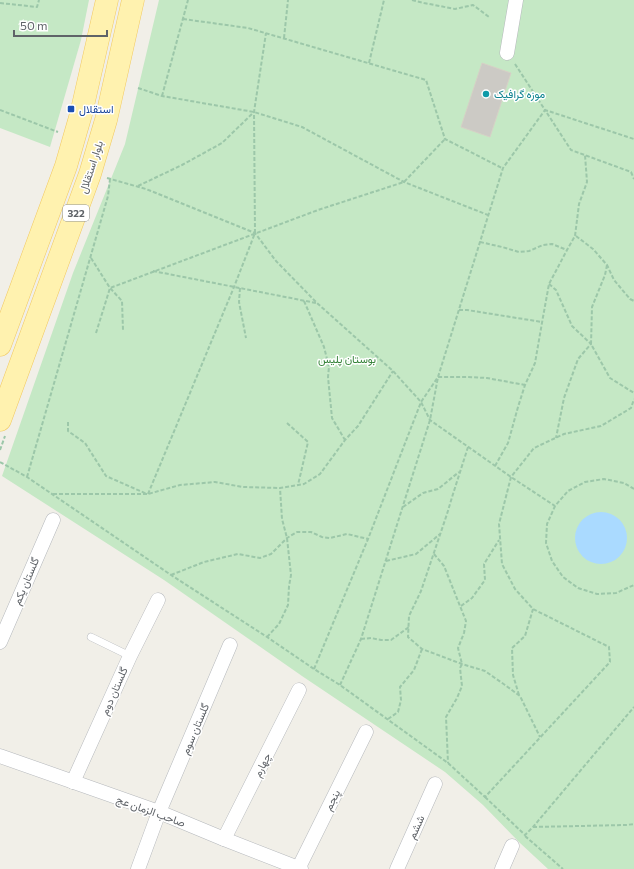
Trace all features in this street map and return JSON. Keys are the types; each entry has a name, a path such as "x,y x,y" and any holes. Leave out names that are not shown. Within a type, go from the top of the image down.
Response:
{"main road":[{"name":"322","path":"0,345 66,166 81,114 107,0"},
{"name":"بلوار استقلال","path":"0,420 100,176 106,120 133,0"}],"street":[{"path":"507,53 516,0"},
{"name":"گلستان یکم","path":"0,642 53,520"},
{"name":"گلستان دوم","path":"73,782 130,656 158,600"},
{"name":"گلستان سوم","path":"138,869 159,812 230,645"},
{"name":"چهارم","path":"224,839 299,690"},
{"name":"پنجم","path":"299,869 366,732"},
{"name":"صاحب الزمان عج","path":"0,756 159,812 299,869"},
{"name":"ششم","path":"397,869 435,784"},
{"path":"502,869 512,846"}],"lane":[{"path":"90,638 130,656"}],"path":[{"path":"0,3 37,7 39,0"},
{"path":"162,96 188,0"},
{"path":"284,38 288,0"},
{"path":"369,63 384,0"},
{"path":"412,0 424,4 455,9 473,5 488,17"},
{"path":"183,19 248,28 426,80 445,139 503,168"},
{"path":"148,494 255,233 254,112 266,33"},
{"path":"507,53 571,150 631,172 634,179"},
{"path":"138,88 162,96 254,112 302,128 404,182 488,215"},
{"path":"0,110 74,138"},
{"path":"545,110 634,139"},
{"path":"340,685 361,639 386,561 430,420 438,378 503,168 545,110"},
{"path":"136,186 182,165 222,144 254,112"},
{"path":"110,288 318,210 404,182 445,139"},
{"path":"495,466 508,443 525,385 535,363 549,284 576,236 579,204 587,182 585,155"},
{"path":"100,176 146,189 255,233 276,261 317,303 393,371 421,402 430,420 555,506"},
{"path":"27,477 108,196 100,176"},
{"path":"576,236 593,249 607,265 614,280 630,299 634,301"},
{"path":"480,242 518,252 529,251 543,245 552,244 567,250"},
{"path":"91,257 110,288 122,301 123,330"},
{"path":"556,438 564,398 578,359 591,344 592,307 607,265"},
{"path":"153,271 317,303"},
{"path":"549,284 556,290 572,326 591,344 610,378 634,393"},
{"path":"96,332 110,288"},
{"path":"240,288 239,302 246,338"},
{"path":"304,300 324,348 330,367 328,377 332,418 345,440"},
{"path":"459,310 542,322"},
{"path":"52,494 148,494 180,485 215,482 243,487 280,488 304,484 320,474 345,440 358,426 393,371"},
{"path":"438,378 487,378 525,385"},
{"path":"314,669 368,540 421,402 438,378"},
{"path":"485,797 610,662 609,647 533,609 515,589 502,564 499,524 511,477 534,448 564,434 601,426 631,408 634,399"},
{"path":"68,422 68,432 85,444 106,476 148,494"},
{"path":"287,423 308,442 298,485"},
{"path":"468,446 448,514 421,591 409,616 408,637 422,649 485,671 520,696"},
{"path":"0,462 27,477 171,575 340,685 388,719 448,763 563,869"},
{"path":"402,508 423,494 438,489 460,471"},
{"path":"634,488 624,483 604,479 585,482 568,491 555,506 548,524 546,543 552,561 563,577 578,588 597,594 616,593 634,585"},
{"path":"267,637 279,624 288,605 291,575 287,538 282,520 280,488"},
{"path":"171,575 204,562 238,554 260,558 272,554 287,538 297,532 311,532 322,538 330,538 347,534 368,540"},
{"path":"386,561 416,554 441,533"},
{"path":"460,606 472,598 485,580 484,564 500,539"},
{"path":"434,554 444,566 466,621 464,633 458,648 462,664 460,668 462,686 446,717 448,763"},
{"path":"533,609 525,636 512,648 513,675 520,696 540,737"},
{"path":"361,639 371,638 391,640 409,627"},
{"path":"388,719 398,712 401,700 400,687 414,670 422,649"},
{"path":"525,835 534,827 634,707"},
{"path":"534,827 634,824"}],"green space":[{"path":"0,0 89,0 81,40 50,147 0,128"},
{"name":"بوستان پلیس","path":"159,0 634,0 634,869 548,869 483,805 445,772 302,676 164,580 2,476 73,273 125,144"}],"water":[{"path":"596,512 606,512 615,516 623,524 627,533 627,543 623,552 615,560 606,564 596,564 587,560 579,552 575,543 575,533 579,524 587,516"}],"building":[{"path":"482,63 511,73 490,137 461,127"}],"place":[{"name":"موزه گرافیک","path":"486,94"},
{"name":"استقلال","path":"71,109"}]}
